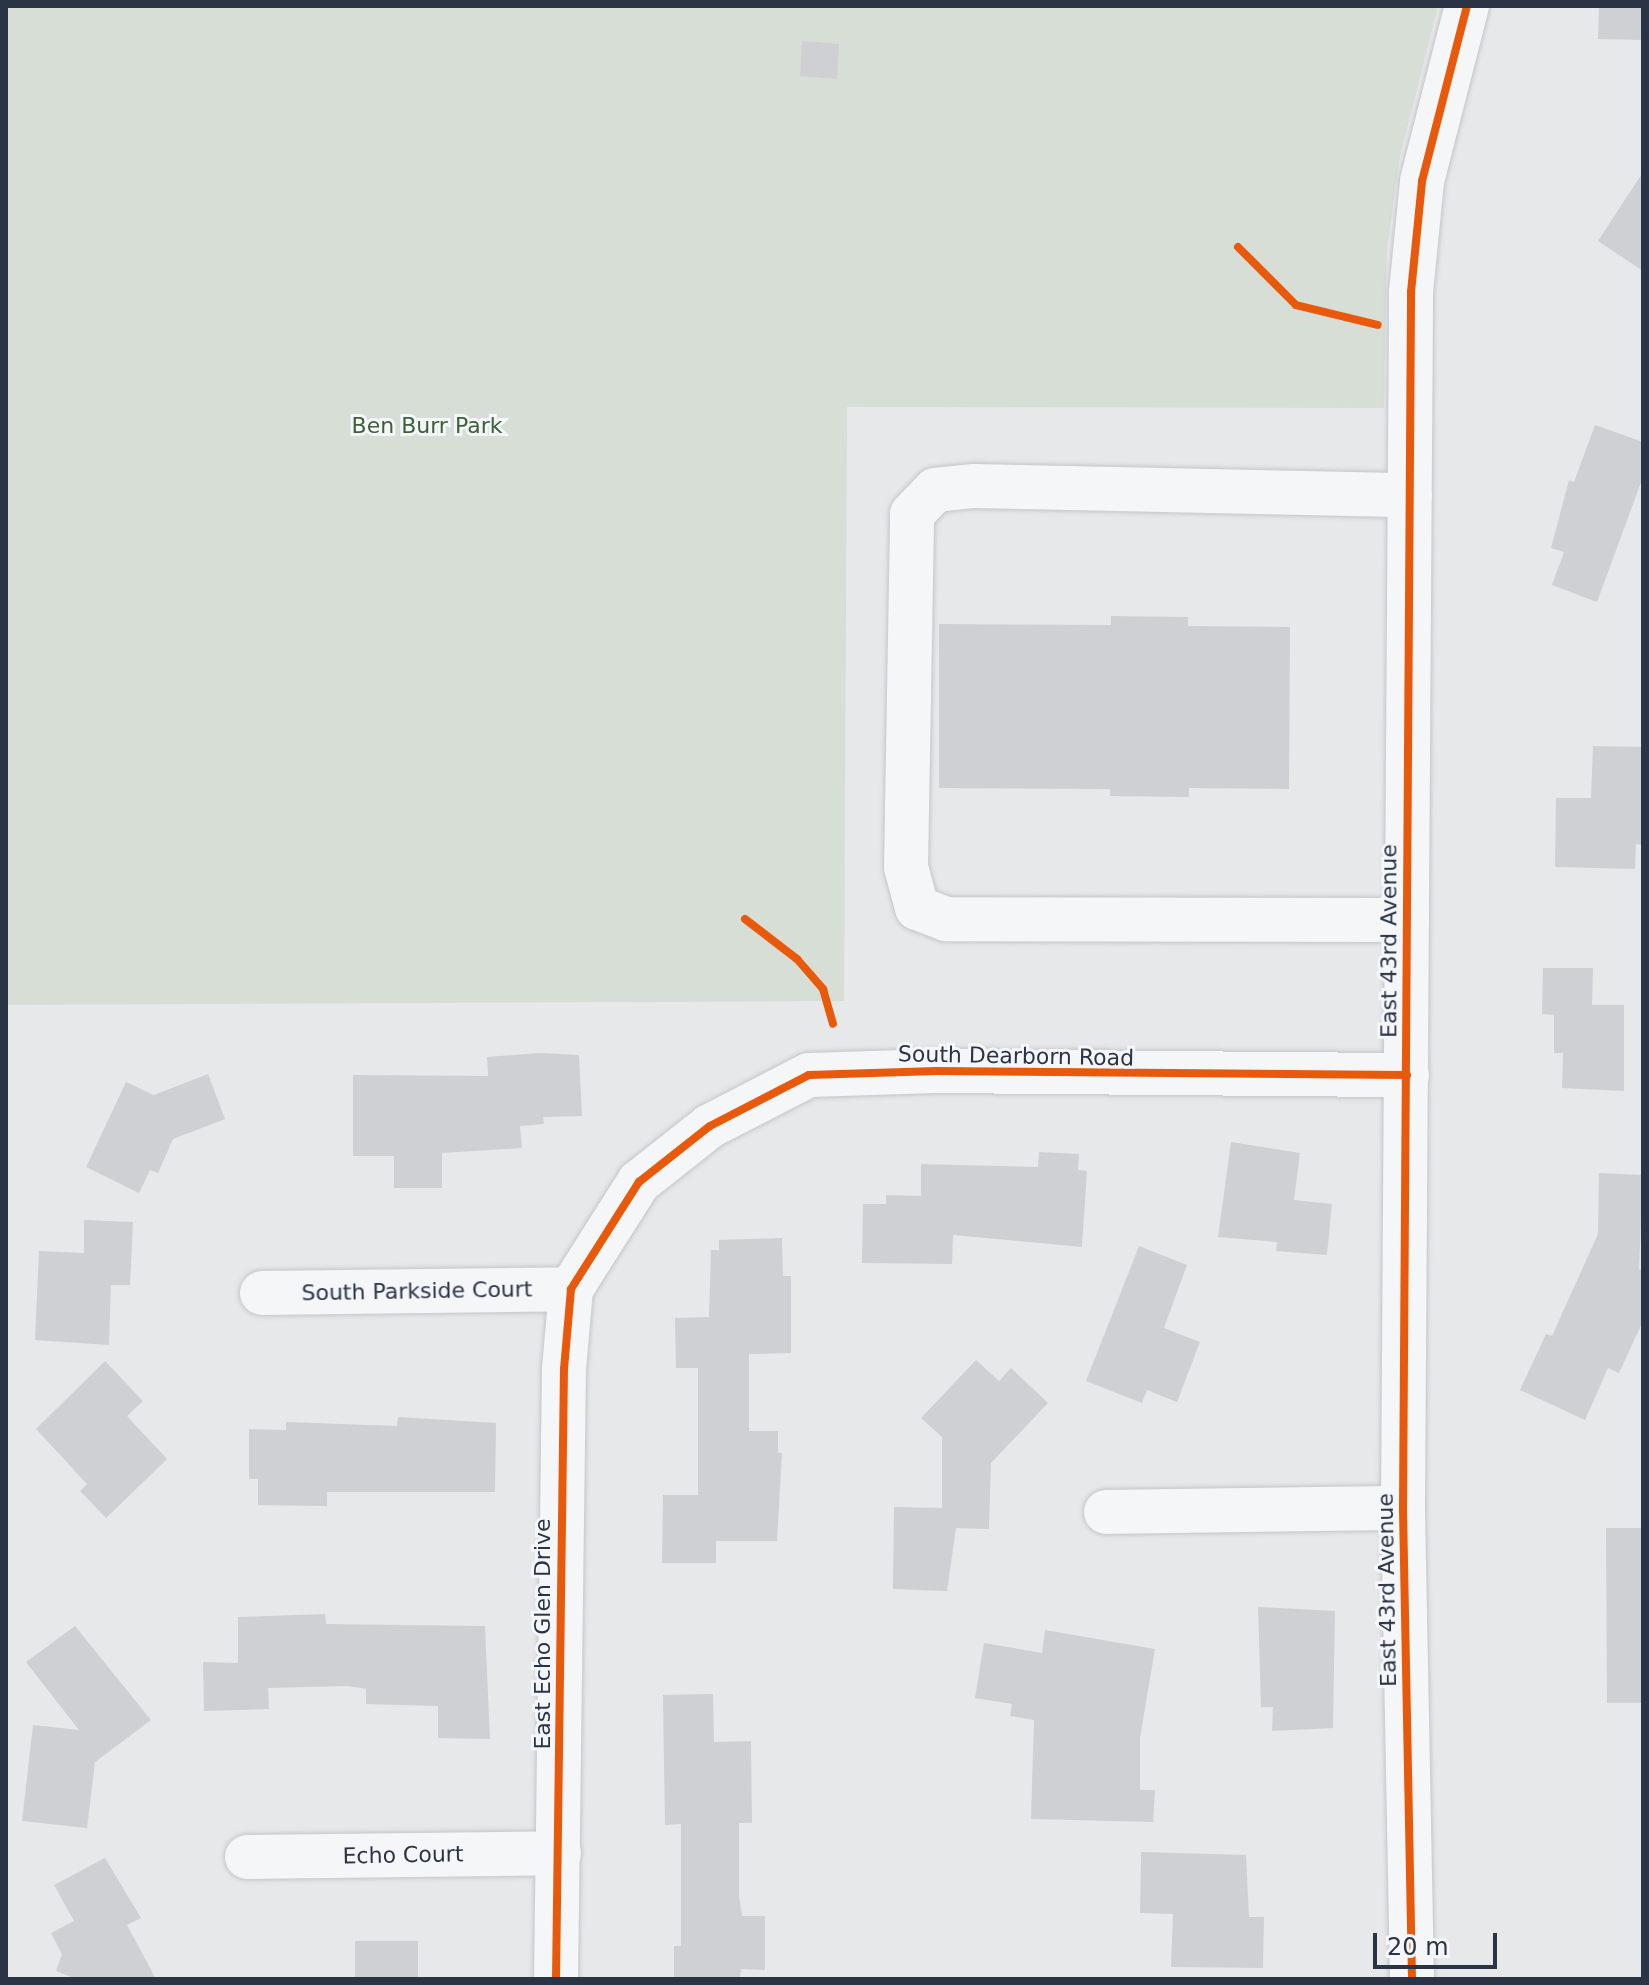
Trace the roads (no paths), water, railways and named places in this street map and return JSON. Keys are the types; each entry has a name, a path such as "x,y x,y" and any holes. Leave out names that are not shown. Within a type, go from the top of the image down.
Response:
{"street":[{"name":"East 43rd Avenue","path":"1412,1979 1403,1508 1411,292 1422,181 1467,6"},
{"path":"1407,920 946,919 917,908 906,867 906,805 912,514 935,490 974,486 1410,495"},
{"name":"South Dearborn Road","path":"571,1289 639,1182 710,1126 809,1075 936,1071 1407,1075"},
{"name":"South Parkside Court","path":"262,1293 571,1289"},
{"name":"East Echo Glen Drive","path":"556,1979 564,1369 571,1289"},
{"path":"1106,1512 1403,1508"},
{"name":"Echo Court","path":"247,1857 559,1853"}],"park label":[{"name":"Ben Burr Park","path":"427,426"}]}
